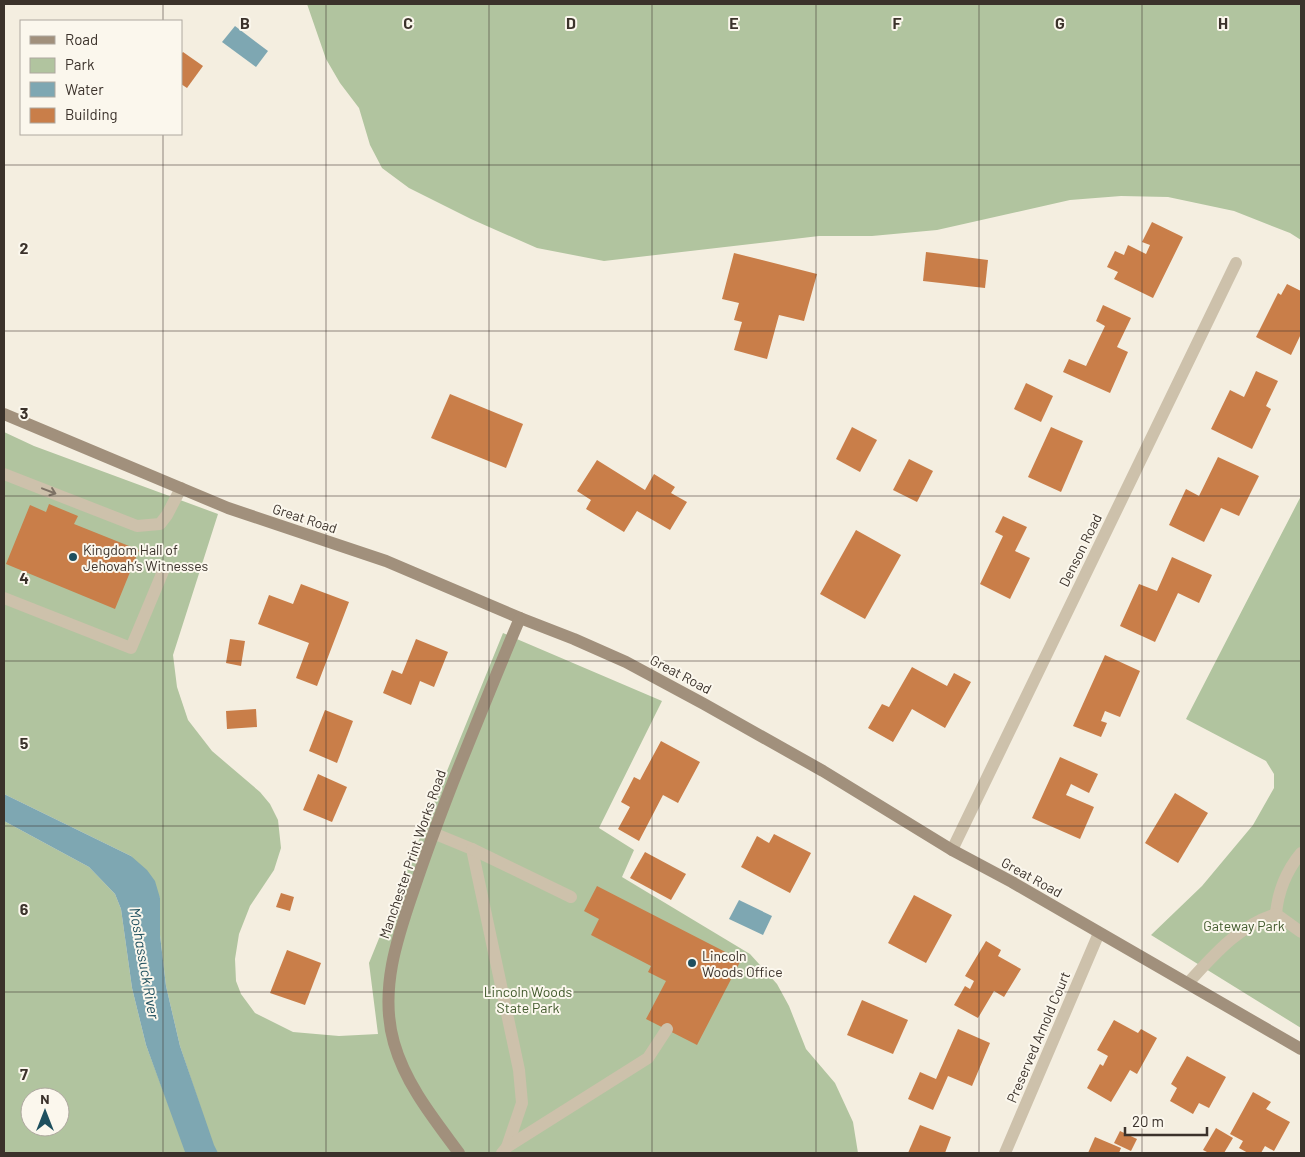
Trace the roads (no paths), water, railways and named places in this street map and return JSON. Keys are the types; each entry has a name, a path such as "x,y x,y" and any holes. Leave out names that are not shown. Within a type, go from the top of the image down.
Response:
{"main road":[{"name":"Great Road","path":"4,414 228,508 386,561 520,618 574,638 638,668 823,771 952,850 1012,882 1301,1049"},
{"name":"Manchester Print Works Road","path":"459,1153 407,1078 394,1043 389,1012 389,985 395,944 433,833 520,618"}],"street":[{"name":"Denson Road","path":"952,850 1236,263"},
{"path":"4,474 137,526 160,524 167,515 181,488"},
{"path":"4,598 131,648 164,569"},
{"path":"433,833 472,849 571,896"},
{"path":"472,849 519,1070 522,1103 504,1150"},
{"path":"1276,914 1277,900 1281,887 1301,853"},
{"path":"1276,914 1301,932"},
{"path":"1188,983 1235,934 1260,919 1276,914"},
{"name":"Preserved Arnold Court","path":"1005,1153 1099,932"},
{"path":"504,1150 648,1058 667,1030"}],"water":[{"path":"235,26 268,51 256,67 222,42"},
{"name":"Moshassuck River","path":"4,794 131,856 147,870 155,881 160,898 160,935 166,986 180,1046 218,1153 185,1152 146,1045 132,988 121,909 115,894 89,867 4,821"},
{"path":"739,900 772,916 763,935 729,919"}],"place":[{"name":"Kingdom Hall of Jehovah’s Witnesses","path":"73,557"},
{"name":"Lincoln Woods Office","path":"692,963"}],"park label":[{"name":"Gateway Park","path":"1244,925"},
{"name":"Lincoln Woods State Park","path":"528,1000"}]}
